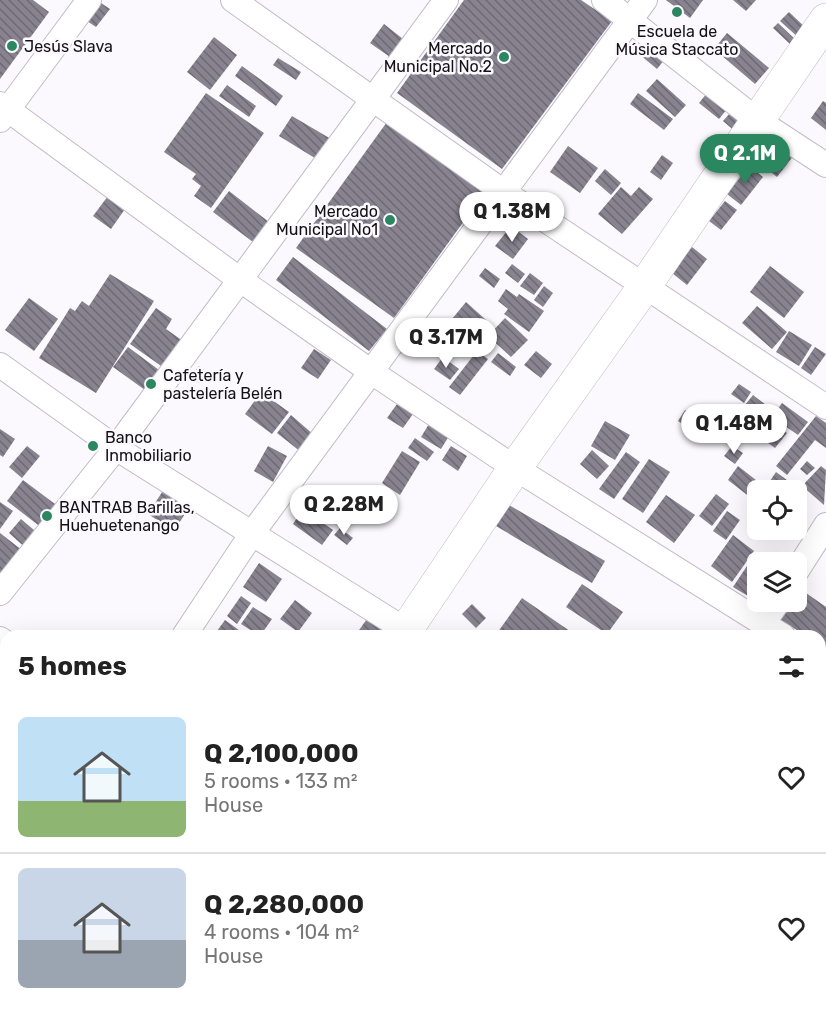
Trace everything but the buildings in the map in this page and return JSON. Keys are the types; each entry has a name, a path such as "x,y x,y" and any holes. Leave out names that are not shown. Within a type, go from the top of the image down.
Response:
{"street":[{"path":"88,0 2,111 373,373 515,468 773,629 776,612"},
{"path":"233,0 372,101 505,193 826,407"},
{"path":"0,593 117,448 446,0"},
{"path":"604,0 757,120 826,165"},
{"path":"188,630 253,532 373,373 645,0"},
{"path":"411,630 515,468 644,287 826,20"},
{"path":"0,365 117,448 253,532 402,630"},
{"path":"807,555 826,525"}],"place":[{"name":"Escuela de Música Staccato","path":"677,12"},
{"name":"Jesús Slava","path":"12,46"},
{"name":"Mercado Municipal No.2","path":"504,57"},
{"name":"Mercado Municipal No1","path":"390,220"},
{"name":"Cafetería y pastelería Belén","path":"151,384"},
{"name":"Banco Inmobiliario","path":"93,446"},
{"name":"BANTRAB Barillas, Huehuetenango","path":"47,516"}]}
